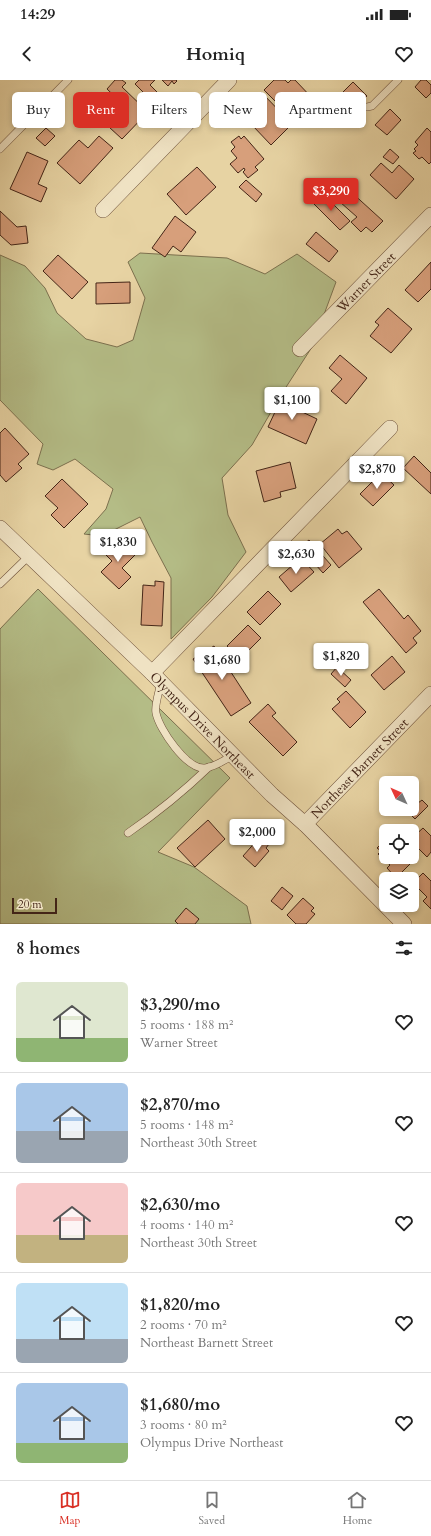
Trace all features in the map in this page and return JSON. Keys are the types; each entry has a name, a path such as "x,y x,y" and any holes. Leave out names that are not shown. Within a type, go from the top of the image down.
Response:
{"street":[{"path":"103,210 229,80"},
{"name":"Warner Street","path":"300,349 431,215"},
{"path":"157,677 390,428"},
{"name":"Olympus Drive Northeast","path":"0,528 157,677 272,795 305,824 404,924"},
{"name":"Northeast Barnett Street","path":"305,824 431,694"}],"lane":[{"path":"0,149 68,80"},
{"path":"367,107 372,106 398,80"},
{"path":"0,584 29,556"},
{"path":"157,677 155,712 168,738 190,763 205,768 222,762 234,755"},
{"path":"128,832 172,800 210,766"}],"green space":[{"path":"140,253 227,258 265,274 297,254 336,282 312,347 279,398 252,445 222,478 228,515 246,552 212,597 171,639 171,578 140,517 102,536 84,534 106,509 113,489 75,459 53,470 37,464 43,444 0,400 0,255 25,266 45,288 57,313 86,339 117,347 133,340 145,298 128,262"},
{"path":"38,589 230,778 158,852 194,867 247,906 251,924 0,924 0,629"}],"building":[{"path":"115,80 122,80 126,83 122,87 127,92 110,92 107,89"},
{"path":"139,80 155,80 150,85 157,92 143,92 135,84"},
{"path":"162,80 177,81 174,84 172,81 168,86"},
{"path":"274,80 285,80 288,83 291,80 295,80 306,92 275,92 275,101 264,90"},
{"path":"421,80 426,80 431,85 431,93 426,98 415,87"},
{"path":"353,82 363,92 343,92"},
{"path":"129,94 137,101 137,123 122,139 110,128 129,128"},
{"path":"267,98 275,106 275,128 288,128 271,145 255,128 267,128"},
{"path":"390,109 401,120 387,135 375,125"},
{"path":"46,128 55,136 45,146 36,138"},
{"path":"427,128 431,132 431,162 429,164 422,157 419,159 413,153 416,151 414,149 418,145 415,142"},
{"path":"99,136 113,148 80,184 57,163 79,140 88,148"},
{"path":"239,136 241,139 244,136 264,159 255,167 258,170 248,178 243,172 245,170 244,168 238,173 230,164 237,158 231,151 235,147 231,142"},
{"path":"390,149 399,157 393,164 383,157"},
{"path":"27,152 48,161 38,184 47,188 41,202 10,189"},
{"path":"381,163 392,173 399,165 414,179 396,199 370,175"},
{"path":"197,167 216,187 186,215 167,194"},
{"path":"246,180 262,194 256,202 239,187"},
{"path":"350,191 383,221 372,232 366,227 361,232 351,222 357,217 340,202"},
{"path":"322,193 350,221 340,230 312,202"},
{"path":"0,211 17,227 26,226 28,243 11,245 0,235"},
{"path":"175,216 196,232 181,252 173,246 165,257 152,248"},
{"path":"316,232 338,251 329,262 306,244"},
{"path":"58,255 88,282 72,299 43,271"},
{"path":"431,262 431,289 418,302 405,290"},
{"path":"130,282 130,303 96,304 96,283"},
{"path":"388,308 412,329 391,353 370,336 379,325 375,322"},
{"path":"340,355 367,378 346,404 331,391 342,379 329,368"},
{"path":"282,397 300,405 298,410 317,419 306,444 268,427"},
{"path":"5,428 29,454 18,464 22,468 6,482 0,475 0,433"},
{"path":"414,456 431,473 431,494 403,468"},
{"path":"290,462 296,488 280,492 281,497 264,502 256,471"},
{"path":"381,473 394,485 373,506 360,494"},
{"path":"62,479 88,504 64,528 51,515 58,508 45,496"},
{"path":"338,529 342,534 347,531 362,549 339,568 320,544"},
{"path":"117,538 135,555 122,568 131,577 119,589 101,572 112,561 103,552"},
{"path":"309,540 331,565 323,573 300,547"},
{"path":"301,558 314,572 291,592 279,577"},
{"path":"155,581 164,582 162,626 141,625 143,585 155,586"},
{"path":"379,589 404,619 408,615 421,631 413,638 417,643 406,653 363,602"},
{"path":"268,591 281,604 260,625 247,612"},
{"path":"248,625 261,638 240,659 227,646"},
{"path":"214,646 251,703 231,716 193,659"},
{"path":"392,656 405,672 384,690 371,675"},
{"path":"337,667 351,680 345,687 331,674"},
{"path":"346,691 366,712 350,728 332,709 340,702 337,699"},
{"path":"268,704 276,713 272,716 297,742 283,756 249,722"},
{"path":"422,800 428,806 419,815 419,802"},
{"path":"208,820 225,839 195,867 177,848"},
{"path":"423,828 431,836 431,852 427,857 419,849 419,832"},
{"path":"258,839 263,843 265,841 269,844 266,848 269,851 255,867 243,856"},
{"path":"389,864 410,864 402,872 391,872 387,868 390,865"},
{"path":"423,873 431,881 431,909 423,901 427,897 419,889 419,877"},
{"path":"282,887 293,896 282,910 271,901"},
{"path":"303,898 314,908 311,911 315,914 306,924 296,924 287,915"},
{"path":"186,908 199,919 195,924 178,924 175,921"}]}
